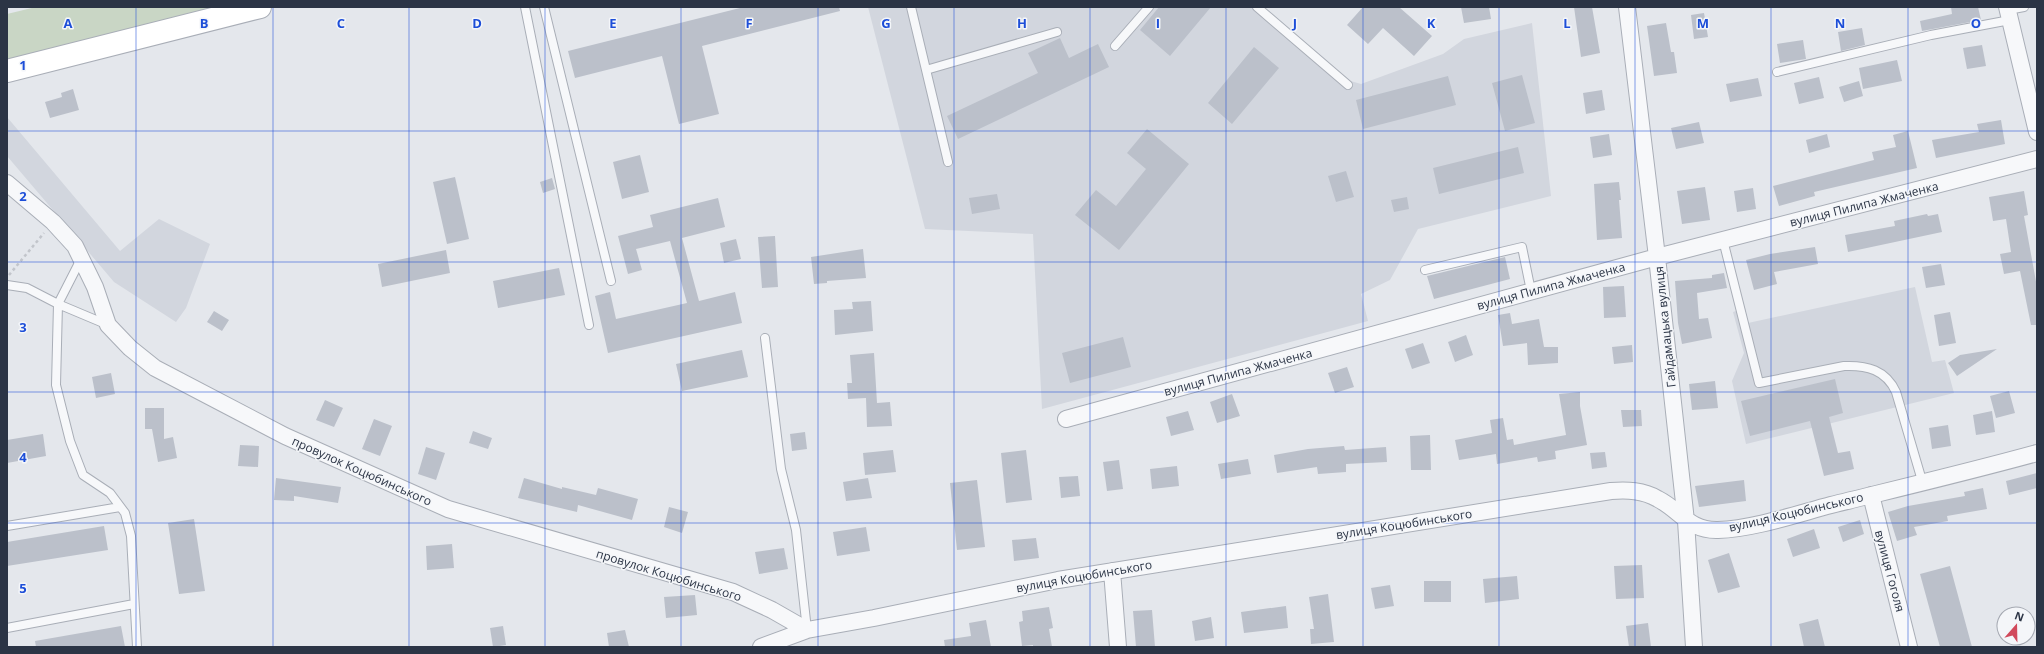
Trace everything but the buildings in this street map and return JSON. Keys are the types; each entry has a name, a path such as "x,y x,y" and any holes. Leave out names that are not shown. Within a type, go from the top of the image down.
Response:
{"street":[{"path":"7,71 260,7"},
{"name":"Гайдамацька вулиця","path":"1627,7 1657,257 1686,522 1694,647"},
{"path":"2008,12 2037,132"},
{"name":"вулиця Пилипа Жмаченка","path":"1066,419 1657,257 2037,159"},
{"name":"провулок Коцюбинського","path":"7,183 53,222 75,246 95,287 108,325 130,348 155,368 285,436 448,509 733,592 772,610 807,630"},
{"name":"вулиця Коцюбинського","path":"761,647 807,630 1112,570 1611,491 1639,491 1650,495 1659,499 1686,522 1703,528 1718,530 1748,526 1871,495 1923,484 2037,453"},
{"name":"вулиця Гоголя","path":"1871,495 1909,647"},
{"path":"1112,570 1118,647"}],"lane":[{"path":"525,7 589,325"},
{"path":"544,7 611,281"},
{"path":"911,7 948,162"},
{"path":"1115,46 1149,7"},
{"path":"1257,7 1348,85"},
{"path":"1777,72 1931,35 2024,7"},
{"path":"926,70 1057,32"},
{"path":"1723,240 1759,383 1844,366 1857,365 1885,374 1896,392 1923,484"},
{"path":"1425,270 1522,247 1532,292"},
{"path":"81,259 58,304 56,386 70,441 83,474 110,493 125,514 131,536 137,647"},
{"path":"7,285 27,288 58,304 108,325"},
{"path":"765,338 781,469 796,530 807,630"},
{"path":"7,526 120,507"},
{"path":"7,628 134,604"}],"path":[{"path":"7,277 53,222"}],"shaded area":[{"path":"868,7 1263,7 1347,80 1361,84 1443,54 1464,39 1532,23 1551,196 1418,229 1390,280 1361,294 1368,321 1042,409 1033,234 925,229"},
{"path":"7,117 120,251 159,219 210,244 186,308 176,322 114,282 7,156"},
{"path":"1915,287 1932,362 1945,360 1954,393 1746,444 1732,381 1744,353 1733,312 1745,308 1748,323"}],"green space":[{"path":"36,7 215,7 7,61 7,14"}]}
